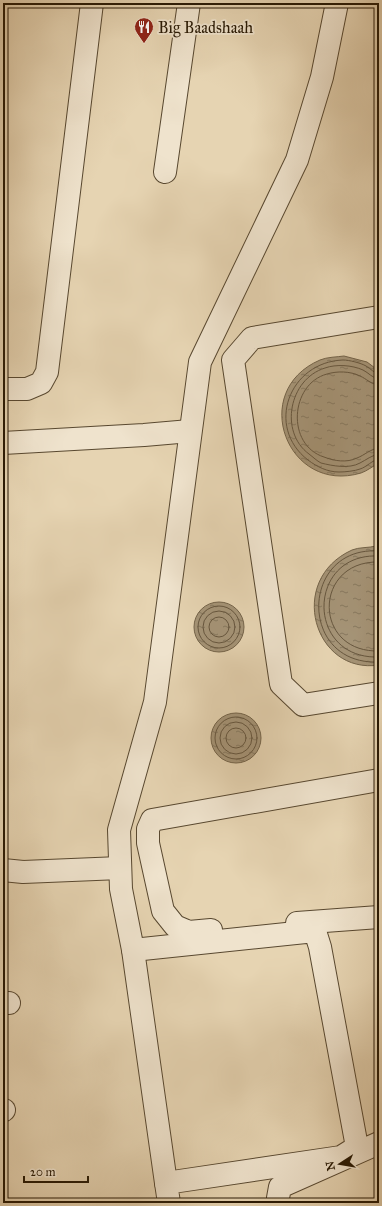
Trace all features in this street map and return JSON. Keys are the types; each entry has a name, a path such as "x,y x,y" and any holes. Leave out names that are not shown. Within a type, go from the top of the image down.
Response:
{"street":[{"path":"3,389 27,389 41,384 47,372 92,3"},
{"path":"165,172 167,133 180,44 189,3"},
{"path":"133,950 315,931 320,947 357,1147 341,1157 168,1193 133,950 121,889 119,830 154,702 200,362 297,160 322,77 336,3"},
{"path":"379,317 252,338 233,360 281,684 303,705 379,693"},
{"path":"3,443 190,431"},
{"path":"379,780 152,820 148,829 148,843 163,911 176,926 189,932 379,917"},
{"path":"3,870 23,872 120,859 148,843"},
{"path":"279,1203 278,1198 280,1187 379,1143"}],"water":[{"path":"344,356 367,362 379,371 379,463 361,473 335,476 313,469 297,455 286,436 282,415 286,394 298,375 320,360"},
{"path":"376,546 379,547 379,665 356,664 338,655 324,641 316,622 314,602 319,582 332,564 352,550"},
{"path":"214,602 224,602 237,609 244,622 244,632 237,645 224,652 214,652 205,648 198,641 194,632 194,622 198,613 205,606"},
{"path":"231,713 241,713 254,720 261,733 261,743 254,756 241,763 231,763 222,759 215,752 211,743 211,733 215,724 222,717"}],"place":[{"name":"Big Baadshaah","path":"144,44"}]}
